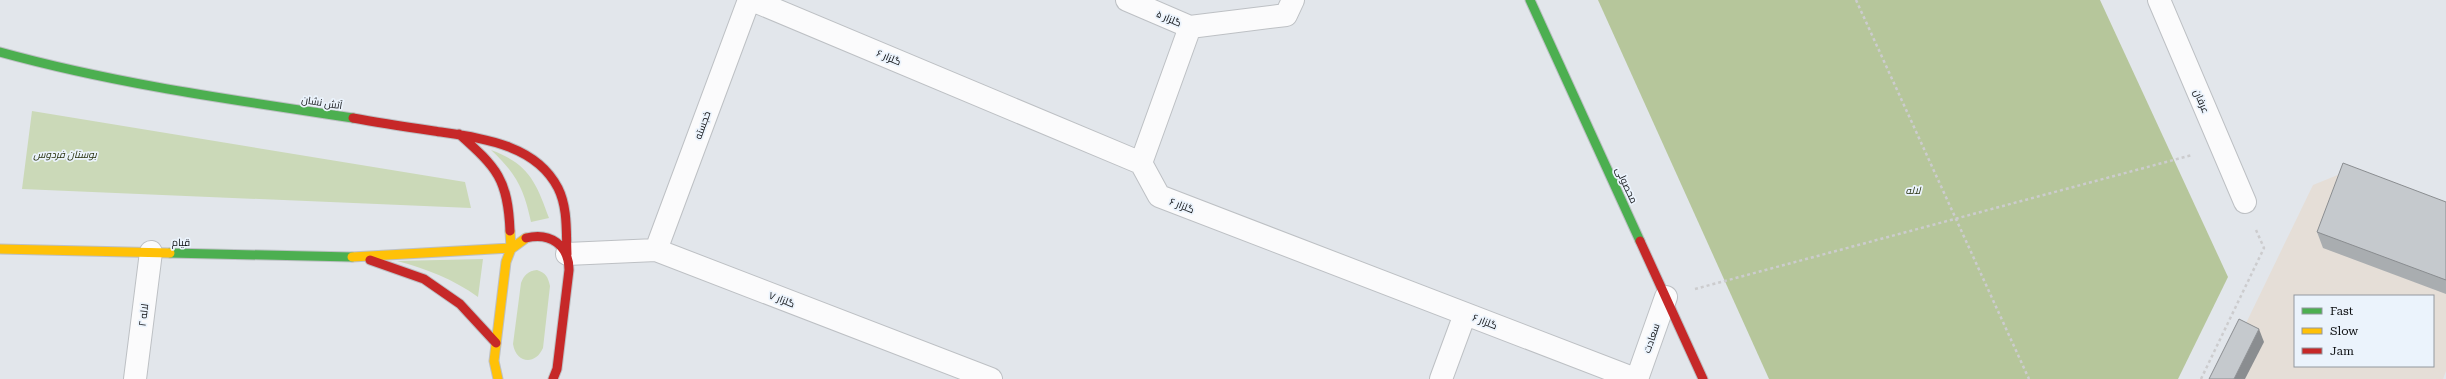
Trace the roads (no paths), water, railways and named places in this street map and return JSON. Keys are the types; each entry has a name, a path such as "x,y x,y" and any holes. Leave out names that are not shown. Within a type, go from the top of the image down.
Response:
{"street":[{"name":"گلزار ۶","path":"750,0 1140,163 1159,196 1636,379"},
{"name":"خجسته","path":"656,250 750,0"},
{"name":"گلزار ۵","path":"1127,0 1190,27"},
{"path":"1140,163 1190,27 1286,15 1293,0"},
{"name":"محصولی","path":"1530,0 1703,379"},
{"name":"عرفان","path":"2159,0 2245,202"},
{"name":"آتش نشان","path":"0,52 65,70 150,87 458,134 492,140 524,152 553,177 564,202 569,270 557,368 553,379"},
{"path":"458,134 486,158 501,178 507,199 511,248 506,262 494,360 497,378"},
{"path":"511,248 525,237 541,235 557,241 567,254"},
{"name":"قیام","path":"0,249 362,257 511,248"},
{"name":"گلزار ۷","path":"567,254 656,250 991,379"},
{"name":"لاله ۲","path":"135,379 151,252"},
{"name":"قیام","path":"362,257 424,280 460,304 496,343"},
{"name":"سعادت","path":"1636,379 1666,297"},
{"path":"1441,379 1465,314"}],"park label":[{"name":"بوستان فردوس","path":"65,154"},
{"name":"لاله","path":"1913,190"}]}
